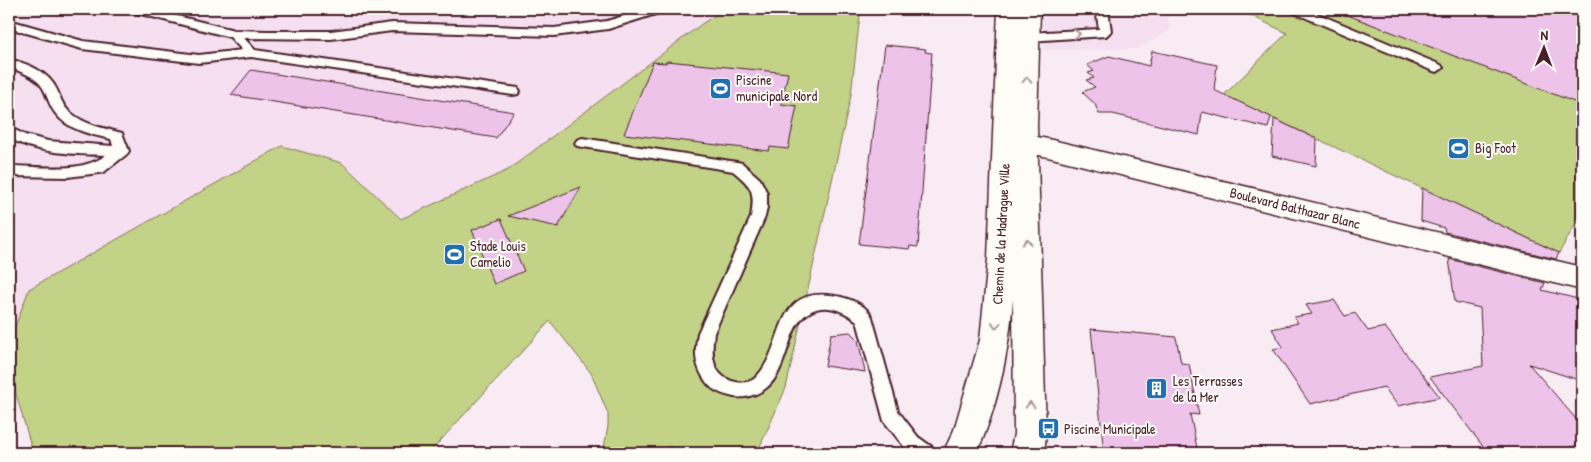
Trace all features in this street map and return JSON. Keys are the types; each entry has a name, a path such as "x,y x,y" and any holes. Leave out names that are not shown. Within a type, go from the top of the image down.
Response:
{"street":[{"name":"Chemin de la Madrague Ville","path":"1009,9 1030,434 1027,453"},
{"name":"Chemin de la Madrague Ville","path":"960,453 970,432 995,340 1002,259 1028,37 1029,9"},
{"name":"Boulevard Balthazar Blanc","path":"1016,142 1582,279"}],"lane":[{"path":"137,9 234,34 331,34 392,27 554,32 608,25 658,9"},
{"path":"1028,37 1102,34 1105,32 1102,9"},
{"path":"1296,9 1437,68"},
{"path":"9,24 82,45 199,58 252,53 514,91"},
{"path":"234,34 252,53"},
{"path":"9,62 42,78 50,87 57,106 71,119 91,129 117,136 122,151"},
{"path":"9,132 17,138 68,149 122,151"},
{"path":"582,143 737,167 756,182 761,198 758,217 706,333 703,352 706,367 713,379 724,387 744,391 759,385 771,370 792,318 800,309 811,303 828,301 850,306 864,317 890,415 912,443 926,453"},
{"path":"9,171 68,172 99,168 122,151"}],"shaded area":[{"path":"9,9 725,9 703,23 508,170 492,178 401,219 342,163 9,336"},
{"path":"1042,9 1166,9 1170,31 1136,49 1044,50"}],"green space":[{"name":"Stade Louis Camelio","path":"725,9 859,9 860,15 851,95 786,388 757,453 689,453 668,446 664,453 603,453 608,426 608,414 591,373 550,321 429,453 33,453 9,370 9,336 12,335 29,289 282,146 342,163 401,219 508,170 703,23"},
{"name":"Big Foot","path":"1237,9 1497,9 1582,40 1582,213 1559,253 1224,95 1287,33"}],"building":[{"path":"1337,9 1582,9 1582,105 1337,11"},
{"path":"885,45 926,49 925,52 932,53 918,247 910,246 909,249 859,244"},
{"path":"1152,51 1217,65 1214,90 1271,117 1268,128 1202,112 1199,135 1113,114 1099,114 1095,104 1082,92 1095,87 1086,80 1094,78 1088,73 1094,71 1087,65 1109,56 1149,66"},
{"path":"667,61 788,73 781,104 797,106 788,149 770,147 769,151 624,134 653,62 666,63"},
{"path":"251,70 514,112 496,138 231,95"},
{"path":"1274,119 1317,139 1316,166 1272,156"},
{"path":"581,187 558,227 508,216"},
{"path":"1422,188 1559,253 1556,259 1445,232 1444,228 1421,221"},
{"path":"501,219 524,271 494,284 472,230"},
{"path":"1449,259 1545,283 1542,290 1582,300 1582,381 1529,364 1582,426 1582,444 1549,453 1488,453 1430,377 1483,366 1480,308 1455,302"},
{"path":"1334,300 1345,316 1355,313 1368,331 1385,327 1440,397 1398,406 1384,387 1310,404 1273,349 1283,347 1272,329 1298,323 1294,317 1312,314 1306,305"},
{"name":"Les Terrasses de la Mer","path":"1091,329 1176,337 1181,363 1189,364 1199,415 1190,414 1198,453 1104,453"},
{"path":"850,332 858,340 865,372 825,366 831,334"}],"place":[{"name":"Piscine municipale Nord","path":"720,88"},
{"name":"Big Foot","path":"1459,148"},
{"name":"Stade Louis Camelio","path":"454,254"},
{"name":"Les Terrasses de la Mer","path":"1157,389"},
{"name":"Piscine Municipale","path":"1048,429"}]}
